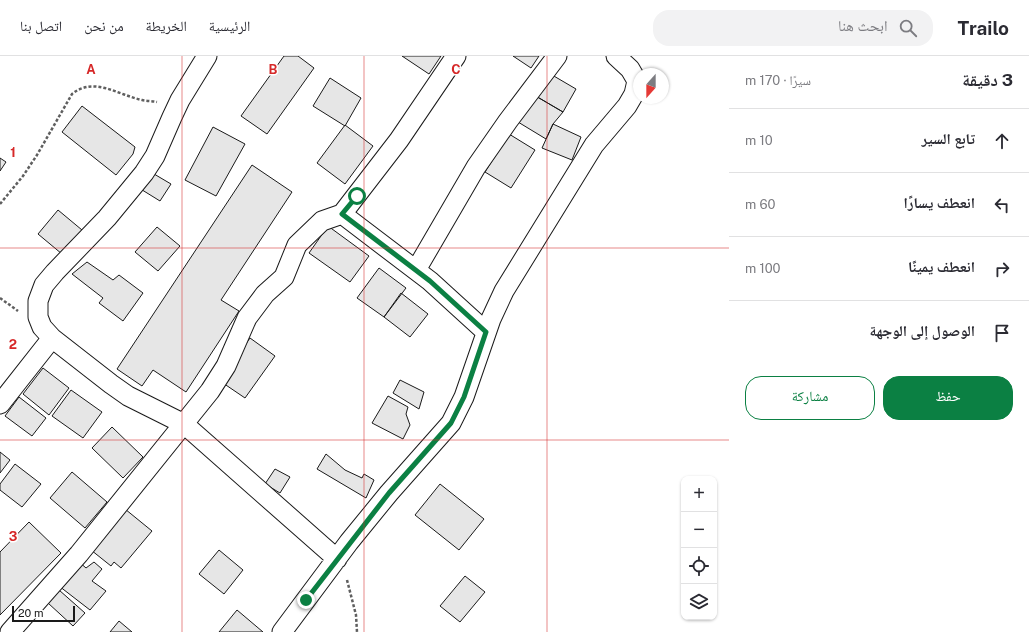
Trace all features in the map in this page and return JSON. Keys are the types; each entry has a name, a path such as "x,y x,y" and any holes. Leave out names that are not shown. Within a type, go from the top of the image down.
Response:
{"street":[{"path":"207,56 180,100 155,156 144,172 108,218 44,285 38,301 38,317 42,327 52,338 128,396 184,424 336,559"},
{"path":"10,632 79,554 210,391 226,366 247,318 265,294 284,277 297,245 322,221 342,214 399,140 456,56"},
{"path":"416,270 476,167 512,115 557,56"},
{"path":"282,632 336,559 389,493 451,423 464,397 486,332 504,291 594,145 628,106 634,94 636,81 630,69 616,56"},
{"path":"342,214 416,270 486,332"},
{"path":"0,404 52,338"}],"path":[{"path":"0,204 23,176 37,155 72,94 77,90 94,86 102,87 142,100 160,102 180,100"},
{"path":"336,559 344,573 350,589 358,632"}],"building":[{"path":"284,56 298,56 314,68 267,134 241,116"},
{"path":"402,56 441,56 429,74"},
{"path":"513,56 539,56 531,68"},
{"path":"547,72 576,89 563,112 534,95"},
{"path":"330,78 361,98 345,126 313,106"},
{"path":"534,95 563,112 553,124 546,139 518,122"},
{"path":"82,106 135,147 133,154 116,175 62,132"},
{"path":"553,124 581,137 572,160 542,148"},
{"path":"345,125 373,146 345,184 317,163"},
{"path":"213,127 245,144 216,196 185,180"},
{"path":"509,134 535,150 511,188 485,172"},
{"path":"0,158 6,162 0,171"},
{"path":"252,165 292,192 221,300 239,311 186,392 153,370 142,386 117,369"},
{"path":"149,171 171,184 160,201 139,188"},
{"path":"58,210 82,230 62,254 38,234"},
{"path":"328,226 369,256 350,282 309,253"},
{"path":"157,227 180,246 158,271 135,252"},
{"path":"87,262 113,280 119,275 143,293 123,321 99,303 103,298 72,274"},
{"path":"379,268 406,288 384,317 357,298"},
{"path":"401,293 428,314 410,337 384,317"},
{"path":"250,338 275,356 245,398 220,381"},
{"path":"43,368 69,388 49,415 23,394"},
{"path":"400,380 424,392 419,409 393,393"},
{"path":"71,390 102,412 83,438 52,416"},
{"path":"388,396 408,407 406,414 410,425 403,439 372,423"},
{"path":"19,397 46,418 32,436 5,416"},
{"path":"112,427 143,457 123,478 92,448"},
{"path":"0,452 10,460 0,473"},
{"path":"326,454 345,470 362,478 364,474 374,480 366,498 317,469"},
{"path":"15,464 41,484 22,507 0,490 0,484"},
{"path":"275,469 290,477 280,493 265,484"},
{"path":"72,472 107,502 85,528 50,498"},
{"path":"440,484 484,519 459,550 415,515"},
{"path":"125,509 152,531 121,568 114,562 111,566 91,550"},
{"path":"29,522 61,553 0,615 0,552"},
{"path":"219,550 243,570 224,594 199,574"},
{"path":"78,561 86,568 94,562 102,569 92,581 106,591 90,610 59,586"},
{"path":"465,576 485,592 460,622 440,606"},
{"path":"59,590 85,613 73,626 48,603"},
{"path":"237,610 263,632 219,632"},
{"path":"119,621 132,632 110,632"}],"route":[{"path":"306,600 349,542 389,493 451,423 464,397 486,332 430,281 342,214 357,196"}]}
